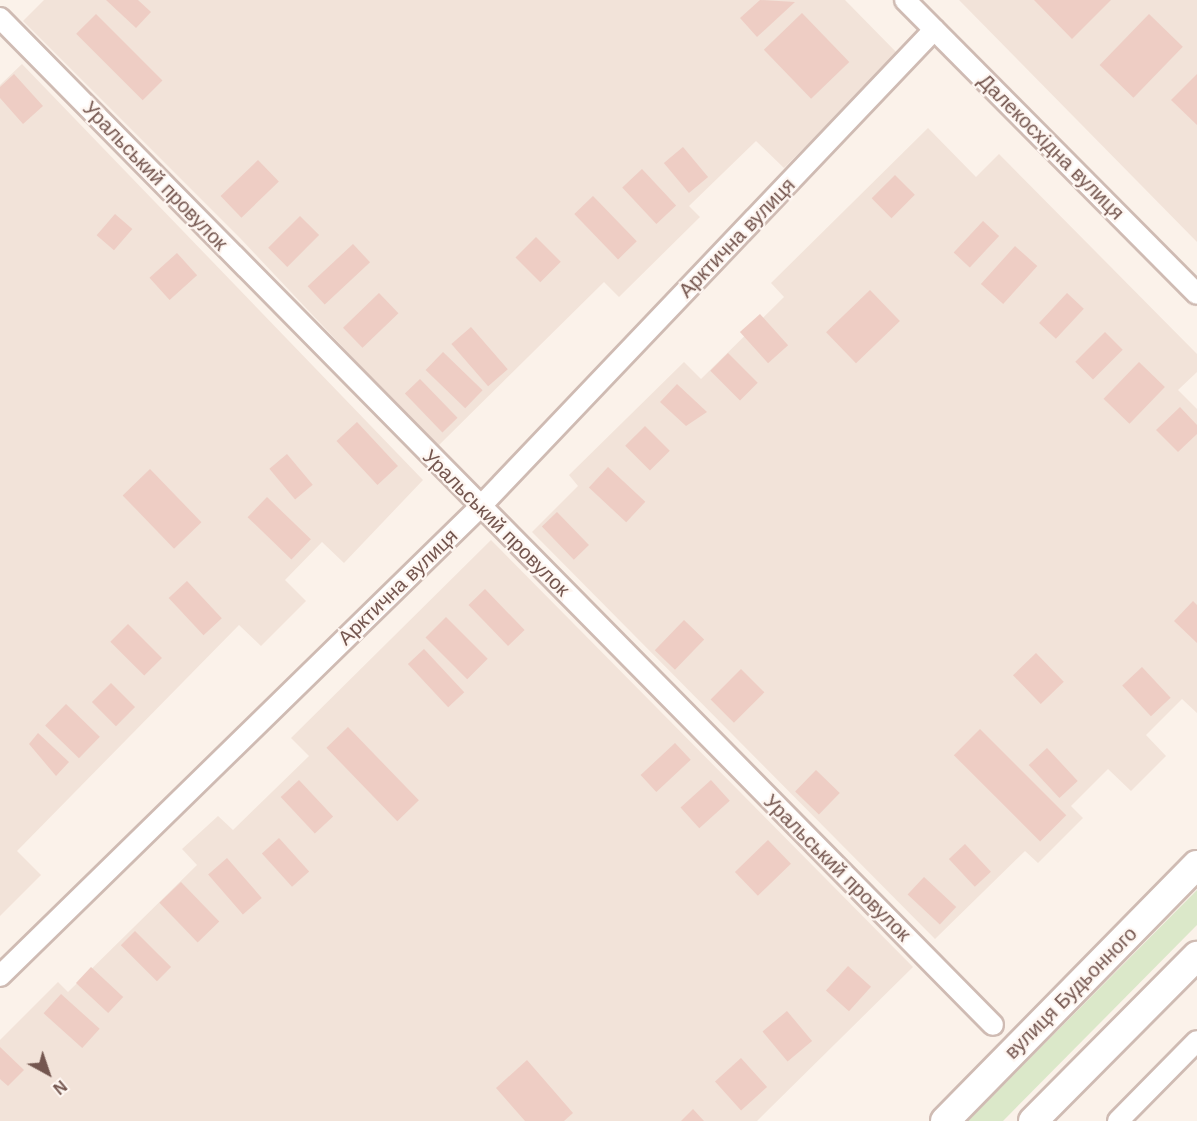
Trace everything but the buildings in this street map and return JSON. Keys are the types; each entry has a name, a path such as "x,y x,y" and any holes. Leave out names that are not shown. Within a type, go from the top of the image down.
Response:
{"main road":[{"name":"вулиця Будьонного","path":"945,1121 1197,866"},
{"path":"1033,1121 1197,956"}],"street":[{"name":"Далекосхідна вулиця","path":"905,0 1197,294"},
{"name":"Уральський провулок","path":"0,18 993,1025"},
{"name":"Арктична вулиця","path":"0,976 480,507 934,30"},
{"path":"1118,1121 1197,1041"}],"shaded area":[{"path":"44,0 845,0 898,54 784,168 756,141 689,206 700,217 619,297 604,282 437,447 240,238 23,21"},
{"path":"959,0 1197,0 1197,242"},
{"path":"22,64 423,480 344,563 322,542 285,580 306,601 261,646 239,625 17,851 41,875 0,916 0,85"},
{"path":"928,128 976,177 999,154 1197,354 1197,372 1178,390 1197,409 1197,713 1182,699 1146,735 1166,756 1131,791 1108,769 1071,806 1083,818 1038,863 1025,851 935,939 532,532 578,486 569,475 684,362 701,379 784,297 771,283"},
{"path":"491,540 913,967 757,1121 0,1121 0,1040 58,982 68,992 197,865 182,849 218,816 233,830 309,756 291,738"}],"green space":[{"path":"1197,890 1197,925 1003,1121 968,1121"}]}
